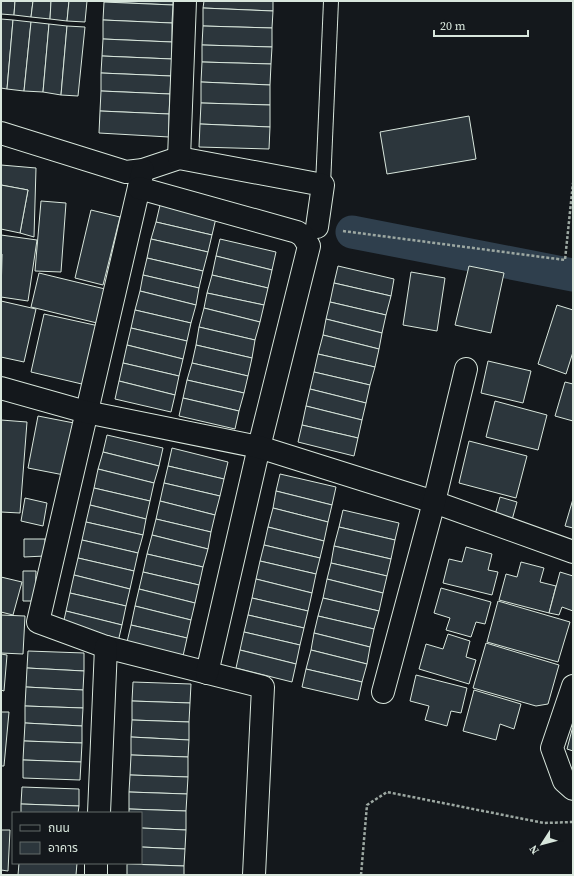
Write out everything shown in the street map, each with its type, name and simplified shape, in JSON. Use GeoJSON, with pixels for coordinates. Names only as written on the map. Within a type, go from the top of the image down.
{"type":"FeatureCollection","features":[{"type":"Feature","properties":{"kind":"street"},"geometry":{"type":"LineString","coordinates":[[179,158],[185,1]]}},
{"type":"Feature","properties":{"kind":"street"},"geometry":{"type":"LineString","coordinates":[[1,133],[126,172],[141,179],[297,232],[303,236],[309,246],[259,447],[207,673]]}},
{"type":"Feature","properties":{"kind":"street"},"geometry":{"type":"LineString","coordinates":[[254,875],[263,687],[106,647],[38,622],[141,179],[179,158],[323,185],[317,228]]}},
{"type":"Feature","properties":{"kind":"street"},"geometry":{"type":"LineString","coordinates":[[382,692],[434,502],[466,369]]}},
{"type":"Feature","properties":{"kind":"street"},"geometry":{"type":"LineString","coordinates":[[1,388],[86,412],[259,447],[434,502],[573,552]]}},
{"type":"Feature","properties":{"kind":"street"},"geometry":{"type":"LineString","coordinates":[[99,812],[106,647]]}},
{"type":"Feature","properties":{"kind":"street"},"geometry":{"type":"LineString","coordinates":[[573,686],[552,748],[564,781],[573,789]]}},
{"type":"Feature","properties":{"kind":"street"},"geometry":{"type":"LineString","coordinates":[[96,864],[96,875]]}},
{"type":"Feature","properties":{"kind":"lane"},"geometry":{"type":"LineString","coordinates":[[323,185],[331,1]]}},
{"type":"Feature","properties":{"kind":"path"},"geometry":{"type":"LineString","coordinates":[[317,228],[565,260],[573,183]]}},
{"type":"Feature","properties":{"kind":"path"},"geometry":{"type":"LineString","coordinates":[[360,875],[367,805],[387,792],[544,823],[573,822]]}},
{"type":"Feature","properties":{"kind":"building"},"geometry":{"type":"Polygon","coordinates":[[[1,1],[15,1],[14,15],[1,14],[1,1]]]}},
{"type":"Feature","properties":{"kind":"building"},"geometry":{"type":"Polygon","coordinates":[[[15,1],[33,1],[31,17],[14,15],[15,1]]]}},
{"type":"Feature","properties":{"kind":"building"},"geometry":{"type":"Polygon","coordinates":[[[33,1],[51,1],[50,19],[31,17],[33,1]]]}},
{"type":"Feature","properties":{"kind":"building"},"geometry":{"type":"Polygon","coordinates":[[[51,1],[69,1],[67,21],[50,19],[51,1]]]}},
{"type":"Feature","properties":{"kind":"building"},"geometry":{"type":"Polygon","coordinates":[[[69,1],[87,1],[85,22],[67,21],[69,1]]]}},
{"type":"Feature","properties":{"kind":"building"},"geometry":{"type":"Polygon","coordinates":[[[173,1],[173,5],[104,2],[173,1]]]}},
{"type":"Feature","properties":{"kind":"building"},"geometry":{"type":"Polygon","coordinates":[[[204,1],[273,1],[273,11],[203,8],[204,1]]]}},
{"type":"Feature","properties":{"kind":"building"},"geometry":{"type":"Polygon","coordinates":[[[104,2],[173,5],[172,23],[103,20],[104,2]]]}},
{"type":"Feature","properties":{"kind":"building"},"geometry":{"type":"Polygon","coordinates":[[[203,8],[273,11],[272,28],[203,26],[203,8]]]}},
{"type":"Feature","properties":{"kind":"building"},"geometry":{"type":"Polygon","coordinates":[[[1,19],[13,20],[7,89],[1,88],[1,19]]]}},
{"type":"Feature","properties":{"kind":"building"},"geometry":{"type":"Polygon","coordinates":[[[13,20],[31,22],[24,91],[7,89],[13,20]]]}},
{"type":"Feature","properties":{"kind":"building"},"geometry":{"type":"Polygon","coordinates":[[[103,20],[172,23],[172,42],[103,39],[103,20]]]}},
{"type":"Feature","properties":{"kind":"building"},"geometry":{"type":"Polygon","coordinates":[[[31,22],[49,24],[43,92],[24,91],[31,22]]]}},
{"type":"Feature","properties":{"kind":"building"},"geometry":{"type":"Polygon","coordinates":[[[49,24],[67,26],[61,95],[43,92],[49,24]]]}},
{"type":"Feature","properties":{"kind":"building"},"geometry":{"type":"Polygon","coordinates":[[[67,26],[85,27],[78,96],[61,95],[67,26]]]}},
{"type":"Feature","properties":{"kind":"building"},"geometry":{"type":"Polygon","coordinates":[[[203,26],[272,28],[272,47],[202,45],[203,26]]]}},
{"type":"Feature","properties":{"kind":"building"},"geometry":{"type":"Polygon","coordinates":[[[103,39],[172,42],[172,59],[102,56],[103,39]]]}},
{"type":"Feature","properties":{"kind":"building"},"geometry":{"type":"Polygon","coordinates":[[[202,45],[272,47],[271,64],[202,62],[202,45]]]}},
{"type":"Feature","properties":{"kind":"building"},"geometry":{"type":"Polygon","coordinates":[[[102,56],[172,59],[171,76],[101,73],[102,56]]]}},
{"type":"Feature","properties":{"kind":"building"},"geometry":{"type":"Polygon","coordinates":[[[202,62],[271,64],[270,85],[201,82],[202,62]]]}},
{"type":"Feature","properties":{"kind":"building"},"geometry":{"type":"Polygon","coordinates":[[[101,73],[171,76],[170,94],[101,91],[101,73]]]}},
{"type":"Feature","properties":{"kind":"building"},"geometry":{"type":"Polygon","coordinates":[[[201,82],[270,85],[270,105],[201,103],[201,82]]]}},
{"type":"Feature","properties":{"kind":"building"},"geometry":{"type":"Polygon","coordinates":[[[101,91],[170,94],[169,114],[100,111],[101,91]]]}},
{"type":"Feature","properties":{"kind":"building"},"geometry":{"type":"Polygon","coordinates":[[[201,103],[270,105],[270,127],[200,124],[201,103]]]}},
{"type":"Feature","properties":{"kind":"building"},"geometry":{"type":"Polygon","coordinates":[[[100,111],[169,114],[169,137],[99,133],[100,111]]]}},
{"type":"Feature","properties":{"kind":"building"},"geometry":{"type":"Polygon","coordinates":[[[469,116],[476,159],[387,174],[380,132],[469,116]]]}},
{"type":"Feature","properties":{"kind":"building"},"geometry":{"type":"Polygon","coordinates":[[[200,124],[270,127],[269,149],[199,147],[200,124]]]}},
{"type":"Feature","properties":{"kind":"building"},"geometry":{"type":"Polygon","coordinates":[[[1,165],[36,168],[34,237],[20,233],[28,190],[1,185],[1,165]]]}},
{"type":"Feature","properties":{"kind":"building"},"geometry":{"type":"Polygon","coordinates":[[[1,185],[28,190],[20,233],[1,229],[1,185]]]}},
{"type":"Feature","properties":{"kind":"building"},"geometry":{"type":"Polygon","coordinates":[[[41,201],[66,203],[61,272],[35,271],[41,201]]]}},
{"type":"Feature","properties":{"kind":"building"},"geometry":{"type":"Polygon","coordinates":[[[160,205],[216,218],[212,235],[156,222],[160,205]]]}},
{"type":"Feature","properties":{"kind":"building"},"geometry":{"type":"Polygon","coordinates":[[[91,210],[120,217],[103,285],[75,278],[91,210]]]}},
{"type":"Feature","properties":{"kind":"building"},"geometry":{"type":"Polygon","coordinates":[[[156,222],[212,235],[208,252],[151,239],[156,222]]]}},
{"type":"Feature","properties":{"kind":"building"},"geometry":{"type":"Polygon","coordinates":[[[1,235],[37,240],[28,301],[1,297],[1,235]]]}},
{"type":"Feature","properties":{"kind":"building"},"geometry":{"type":"Polygon","coordinates":[[[151,239],[208,252],[203,271],[147,258],[151,239]]]}},
{"type":"Feature","properties":{"kind":"building"},"geometry":{"type":"Polygon","coordinates":[[[220,239],[276,252],[272,270],[216,256],[220,239]]]}},
{"type":"Feature","properties":{"kind":"building"},"geometry":{"type":"Polygon","coordinates":[[[216,256],[272,270],[268,288],[212,275],[216,256]]]}},
{"type":"Feature","properties":{"kind":"building"},"geometry":{"type":"Polygon","coordinates":[[[147,258],[203,271],[199,288],[143,275],[147,258]]]}},
{"type":"Feature","properties":{"kind":"building"},"geometry":{"type":"Polygon","coordinates":[[[338,266],[394,279],[391,296],[334,283],[338,266]]]}},
{"type":"Feature","properties":{"kind":"building"},"geometry":{"type":"Polygon","coordinates":[[[469,266],[504,273],[491,333],[455,325],[469,266]]]}},
{"type":"Feature","properties":{"kind":"building"},"geometry":{"type":"Polygon","coordinates":[[[411,272],[445,278],[437,331],[403,325],[411,272]]]}},
{"type":"Feature","properties":{"kind":"building"},"geometry":{"type":"Polygon","coordinates":[[[39,273],[105,289],[97,323],[31,307],[39,273]]]}},
{"type":"Feature","properties":{"kind":"building"},"geometry":{"type":"Polygon","coordinates":[[[143,275],[199,288],[196,305],[140,291],[143,275]]]}},
{"type":"Feature","properties":{"kind":"building"},"geometry":{"type":"Polygon","coordinates":[[[212,275],[268,288],[264,305],[207,293],[212,275]]]}},
{"type":"Feature","properties":{"kind":"building"},"geometry":{"type":"Polygon","coordinates":[[[334,283],[391,296],[386,315],[330,302],[334,283]]]}},
{"type":"Feature","properties":{"kind":"building"},"geometry":{"type":"Polygon","coordinates":[[[140,291],[196,305],[191,323],[135,310],[140,291]]]}},
{"type":"Feature","properties":{"kind":"building"},"geometry":{"type":"Polygon","coordinates":[[[207,293],[264,305],[260,322],[204,308],[207,293]]]}},
{"type":"Feature","properties":{"kind":"building"},"geometry":{"type":"Polygon","coordinates":[[[1,301],[36,309],[24,362],[1,357],[1,301]]]}},
{"type":"Feature","properties":{"kind":"building"},"geometry":{"type":"Polygon","coordinates":[[[330,302],[386,315],[382,333],[326,319],[330,302]]]}},
{"type":"Feature","properties":{"kind":"building"},"geometry":{"type":"Polygon","coordinates":[[[557,305],[573,310],[573,352],[566,374],[538,364],[557,305]]]}},
{"type":"Feature","properties":{"kind":"building"},"geometry":{"type":"Polygon","coordinates":[[[204,308],[260,322],[255,340],[199,327],[204,308]]]}},
{"type":"Feature","properties":{"kind":"building"},"geometry":{"type":"Polygon","coordinates":[[[135,310],[191,323],[187,341],[131,328],[135,310]]]}},
{"type":"Feature","properties":{"kind":"building"},"geometry":{"type":"Polygon","coordinates":[[[44,314],[99,326],[86,385],[31,372],[44,314]]]}},
{"type":"Feature","properties":{"kind":"building"},"geometry":{"type":"Polygon","coordinates":[[[326,319],[382,333],[379,349],[323,335],[326,319]]]}},
{"type":"Feature","properties":{"kind":"building"},"geometry":{"type":"Polygon","coordinates":[[[199,327],[255,340],[252,358],[196,345],[199,327]]]}},
{"type":"Feature","properties":{"kind":"building"},"geometry":{"type":"Polygon","coordinates":[[[131,328],[187,341],[183,359],[127,345],[131,328]]]}},
{"type":"Feature","properties":{"kind":"building"},"geometry":{"type":"Polygon","coordinates":[[[323,335],[379,349],[375,367],[318,354],[323,335]]]}},
{"type":"Feature","properties":{"kind":"building"},"geometry":{"type":"Polygon","coordinates":[[[127,345],[183,359],[179,376],[123,363],[127,345]]]}},
{"type":"Feature","properties":{"kind":"building"},"geometry":{"type":"Polygon","coordinates":[[[196,345],[252,358],[248,376],[192,363],[196,345]]]}},
{"type":"Feature","properties":{"kind":"building"},"geometry":{"type":"Polygon","coordinates":[[[318,354],[375,367],[370,385],[314,372],[318,354]]]}},
{"type":"Feature","properties":{"kind":"building"},"geometry":{"type":"Polygon","coordinates":[[[488,361],[531,371],[523,403],[481,393],[488,361]]]}},
{"type":"Feature","properties":{"kind":"building"},"geometry":{"type":"Polygon","coordinates":[[[123,363],[179,376],[175,395],[119,381],[123,363]]]}},
{"type":"Feature","properties":{"kind":"building"},"geometry":{"type":"Polygon","coordinates":[[[192,363],[248,376],[244,393],[187,380],[192,363]]]}},
{"type":"Feature","properties":{"kind":"building"},"geometry":{"type":"Polygon","coordinates":[[[314,372],[370,385],[366,403],[310,389],[314,372]]]}},
{"type":"Feature","properties":{"kind":"building"},"geometry":{"type":"Polygon","coordinates":[[[187,380],[244,393],[239,411],[183,398],[187,380]]]}},
{"type":"Feature","properties":{"kind":"building"},"geometry":{"type":"Polygon","coordinates":[[[119,381],[175,395],[171,412],[115,399],[119,381]]]}},
{"type":"Feature","properties":{"kind":"building"},"geometry":{"type":"Polygon","coordinates":[[[565,382],[573,384],[573,421],[555,416],[565,382]]]}},
{"type":"Feature","properties":{"kind":"building"},"geometry":{"type":"Polygon","coordinates":[[[310,389],[366,403],[362,420],[306,406],[310,389]]]}},
{"type":"Feature","properties":{"kind":"building"},"geometry":{"type":"Polygon","coordinates":[[[183,398],[239,411],[235,429],[179,416],[183,398]]]}},
{"type":"Feature","properties":{"kind":"building"},"geometry":{"type":"Polygon","coordinates":[[[495,401],[547,415],[538,450],[486,437],[495,401]]]}},
{"type":"Feature","properties":{"kind":"building"},"geometry":{"type":"Polygon","coordinates":[[[306,406],[362,420],[358,438],[302,425],[306,406]]]}},
{"type":"Feature","properties":{"kind":"building"},"geometry":{"type":"Polygon","coordinates":[[[38,416],[74,423],[64,475],[28,468],[38,416]]]}},
{"type":"Feature","properties":{"kind":"building"},"geometry":{"type":"Polygon","coordinates":[[[1,420],[27,422],[20,513],[1,512],[1,420]]]}},
{"type":"Feature","properties":{"kind":"building"},"geometry":{"type":"Polygon","coordinates":[[[302,425],[358,438],[354,456],[298,442],[302,425]]]}},
{"type":"Feature","properties":{"kind":"building"},"geometry":{"type":"Polygon","coordinates":[[[107,435],[163,448],[159,466],[103,452],[107,435]]]}},
{"type":"Feature","properties":{"kind":"building"},"geometry":{"type":"Polygon","coordinates":[[[469,441],[527,456],[516,498],[459,483],[469,441]]]}},
{"type":"Feature","properties":{"kind":"building"},"geometry":{"type":"Polygon","coordinates":[[[172,448],[228,462],[224,479],[168,466],[172,448]]]}},
{"type":"Feature","properties":{"kind":"building"},"geometry":{"type":"Polygon","coordinates":[[[103,452],[159,466],[154,483],[98,469],[103,452]]]}},
{"type":"Feature","properties":{"kind":"building"},"geometry":{"type":"Polygon","coordinates":[[[168,466],[224,479],[220,496],[164,483],[168,466]]]}},
{"type":"Feature","properties":{"kind":"building"},"geometry":{"type":"Polygon","coordinates":[[[98,469],[154,483],[150,501],[94,488],[98,469]]]}},
{"type":"Feature","properties":{"kind":"building"},"geometry":{"type":"Polygon","coordinates":[[[280,474],[336,487],[332,505],[276,491],[280,474]]]}},
{"type":"Feature","properties":{"kind":"building"},"geometry":{"type":"Polygon","coordinates":[[[164,483],[220,496],[215,515],[160,501],[164,483]]]}},
{"type":"Feature","properties":{"kind":"building"},"geometry":{"type":"Polygon","coordinates":[[[94,488],[150,501],[146,519],[90,505],[94,488]]]}},
{"type":"Feature","properties":{"kind":"building"},"geometry":{"type":"Polygon","coordinates":[[[276,491],[332,505],[328,522],[273,508],[276,491]]]}},
{"type":"Feature","properties":{"kind":"building"},"geometry":{"type":"Polygon","coordinates":[[[500,497],[517,502],[512,520],[495,515],[500,497]]]}},
{"type":"Feature","properties":{"kind":"building"},"geometry":{"type":"Polygon","coordinates":[[[25,498],[47,503],[43,526],[21,521],[25,498]]]}},
{"type":"Feature","properties":{"kind":"building"},"geometry":{"type":"Polygon","coordinates":[[[573,499],[573,528],[565,526],[573,499]]]}},
{"type":"Feature","properties":{"kind":"building"},"geometry":{"type":"Polygon","coordinates":[[[160,501],[215,515],[211,532],[156,519],[160,501]]]}},
{"type":"Feature","properties":{"kind":"building"},"geometry":{"type":"Polygon","coordinates":[[[90,505],[146,519],[143,535],[86,522],[90,505]]]}},
{"type":"Feature","properties":{"kind":"building"},"geometry":{"type":"Polygon","coordinates":[[[273,508],[328,522],[324,541],[268,527],[273,508]]]}},
{"type":"Feature","properties":{"kind":"building"},"geometry":{"type":"Polygon","coordinates":[[[343,510],[399,523],[395,540],[339,527],[343,510]]]}},
{"type":"Feature","properties":{"kind":"building"},"geometry":{"type":"Polygon","coordinates":[[[156,519],[211,532],[208,549],[152,535],[156,519]]]}},
{"type":"Feature","properties":{"kind":"building"},"geometry":{"type":"Polygon","coordinates":[[[86,522],[143,535],[138,553],[82,540],[86,522]]]}},
{"type":"Feature","properties":{"kind":"building"},"geometry":{"type":"Polygon","coordinates":[[[268,527],[324,541],[320,558],[264,545],[268,527]]]}},
{"type":"Feature","properties":{"kind":"building"},"geometry":{"type":"Polygon","coordinates":[[[339,527],[395,540],[391,559],[334,546],[339,527]]]}},
{"type":"Feature","properties":{"kind":"building"},"geometry":{"type":"Polygon","coordinates":[[[152,535],[208,549],[203,567],[147,554],[152,535]]]}},
{"type":"Feature","properties":{"kind":"building"},"geometry":{"type":"Polygon","coordinates":[[[24,539],[45,539],[45,556],[24,557],[24,539]]]}},
{"type":"Feature","properties":{"kind":"building"},"geometry":{"type":"Polygon","coordinates":[[[82,540],[138,553],[134,571],[78,558],[82,540]]]}},
{"type":"Feature","properties":{"kind":"building"},"geometry":{"type":"Polygon","coordinates":[[[264,545],[320,558],[316,574],[260,561],[264,545]]]}},
{"type":"Feature","properties":{"kind":"building"},"geometry":{"type":"Polygon","coordinates":[[[334,546],[391,559],[387,576],[331,563],[334,546]]]}},
{"type":"Feature","properties":{"kind":"building"},"geometry":{"type":"Polygon","coordinates":[[[466,547],[492,554],[488,570],[498,572],[492,595],[443,583],[449,559],[462,562],[466,547]]]}},
{"type":"Feature","properties":{"kind":"building"},"geometry":{"type":"Polygon","coordinates":[[[147,554],[203,567],[199,585],[143,572],[147,554]]]}},
{"type":"Feature","properties":{"kind":"building"},"geometry":{"type":"Polygon","coordinates":[[[78,558],[134,571],[130,589],[74,575],[78,558]]]}},
{"type":"Feature","properties":{"kind":"building"},"geometry":{"type":"Polygon","coordinates":[[[260,561],[316,574],[312,593],[256,579],[260,561]]]}},
{"type":"Feature","properties":{"kind":"building"},"geometry":{"type":"Polygon","coordinates":[[[521,562],[544,568],[540,582],[556,586],[549,613],[499,600],[506,574],[517,577],[521,562]]]}},
{"type":"Feature","properties":{"kind":"building"},"geometry":{"type":"Polygon","coordinates":[[[331,563],[387,576],[383,593],[327,579],[331,563]]]}},
{"type":"Feature","properties":{"kind":"building"},"geometry":{"type":"Polygon","coordinates":[[[23,571],[36,571],[35,601],[23,601],[23,571]]]}},
{"type":"Feature","properties":{"kind":"building"},"geometry":{"type":"Polygon","coordinates":[[[143,572],[199,585],[195,603],[139,589],[143,572]]]}},
{"type":"Feature","properties":{"kind":"building"},"geometry":{"type":"Polygon","coordinates":[[[560,572],[573,576],[573,611],[562,607],[559,615],[549,613],[560,572]]]}},
{"type":"Feature","properties":{"kind":"building"},"geometry":{"type":"Polygon","coordinates":[[[74,575],[130,589],[126,606],[70,593],[74,575]]]}},
{"type":"Feature","properties":{"kind":"building"},"geometry":{"type":"Polygon","coordinates":[[[1,577],[22,582],[13,615],[1,612],[1,577]]]}},
{"type":"Feature","properties":{"kind":"building"},"geometry":{"type":"Polygon","coordinates":[[[256,579],[312,593],[308,611],[252,598],[256,579]]]}},
{"type":"Feature","properties":{"kind":"building"},"geometry":{"type":"Polygon","coordinates":[[[327,579],[383,593],[379,611],[323,598],[327,579]]]}},
{"type":"Feature","properties":{"kind":"building"},"geometry":{"type":"Polygon","coordinates":[[[441,588],[491,602],[485,624],[476,622],[471,637],[446,630],[450,618],[434,613],[441,588]]]}},
{"type":"Feature","properties":{"kind":"building"},"geometry":{"type":"Polygon","coordinates":[[[139,589],[195,603],[191,620],[135,606],[139,589]]]}},
{"type":"Feature","properties":{"kind":"building"},"geometry":{"type":"Polygon","coordinates":[[[70,593],[126,606],[122,625],[66,611],[70,593]]]}},
{"type":"Feature","properties":{"kind":"building"},"geometry":{"type":"Polygon","coordinates":[[[252,598],[308,611],[304,628],[248,615],[252,598]]]}},
{"type":"Feature","properties":{"kind":"building"},"geometry":{"type":"Polygon","coordinates":[[[323,598],[379,611],[374,629],[318,616],[323,598]]]}},
{"type":"Feature","properties":{"kind":"building"},"geometry":{"type":"Polygon","coordinates":[[[498,601],[570,622],[558,662],[487,642],[498,601]]]}},
{"type":"Feature","properties":{"kind":"building"},"geometry":{"type":"Polygon","coordinates":[[[135,606],[191,620],[187,638],[131,625],[135,606]]]}},
{"type":"Feature","properties":{"kind":"building"},"geometry":{"type":"Polygon","coordinates":[[[66,611],[122,625],[118,642],[62,629],[66,611]]]}},
{"type":"Feature","properties":{"kind":"building"},"geometry":{"type":"Polygon","coordinates":[[[1,615],[25,616],[23,654],[1,653],[1,615]]]}},
{"type":"Feature","properties":{"kind":"building"},"geometry":{"type":"Polygon","coordinates":[[[248,615],[304,628],[300,645],[244,632],[248,615]]]}},
{"type":"Feature","properties":{"kind":"building"},"geometry":{"type":"Polygon","coordinates":[[[318,616],[374,629],[370,647],[314,633],[318,616]]]}},
{"type":"Feature","properties":{"kind":"building"},"geometry":{"type":"Polygon","coordinates":[[[131,625],[187,638],[183,656],[127,642],[131,625]]]}},
{"type":"Feature","properties":{"kind":"building"},"geometry":{"type":"Polygon","coordinates":[[[244,632],[300,645],[296,664],[240,650],[244,632]]]}},
{"type":"Feature","properties":{"kind":"building"},"geometry":{"type":"Polygon","coordinates":[[[314,633],[370,647],[367,664],[311,650],[314,633]]]}},
{"type":"Feature","properties":{"kind":"building"},"geometry":{"type":"Polygon","coordinates":[[[448,634],[470,641],[466,657],[476,660],[469,684],[419,669],[426,644],[443,649],[448,634]]]}},
{"type":"Feature","properties":{"kind":"building"},"geometry":{"type":"Polygon","coordinates":[[[486,643],[559,665],[548,704],[536,706],[473,688],[486,643]]]}},
{"type":"Feature","properties":{"kind":"building"},"geometry":{"type":"Polygon","coordinates":[[[240,650],[296,664],[292,682],[236,668],[240,650]]]}},
{"type":"Feature","properties":{"kind":"building"},"geometry":{"type":"Polygon","coordinates":[[[311,650],[367,664],[362,682],[306,669],[311,650]]]}},
{"type":"Feature","properties":{"kind":"building"},"geometry":{"type":"Polygon","coordinates":[[[28,651],[84,653],[84,671],[27,668],[28,651]]]}},
{"type":"Feature","properties":{"kind":"building"},"geometry":{"type":"Polygon","coordinates":[[[1,654],[7,655],[4,691],[1,690],[1,654]]]}},
{"type":"Feature","properties":{"kind":"building"},"geometry":{"type":"Polygon","coordinates":[[[27,668],[84,671],[83,690],[26,687],[27,668]]]}},
{"type":"Feature","properties":{"kind":"building"},"geometry":{"type":"Polygon","coordinates":[[[306,669],[362,682],[358,700],[302,687],[306,669]]]}},
{"type":"Feature","properties":{"kind":"building"},"geometry":{"type":"Polygon","coordinates":[[[416,675],[467,688],[461,713],[451,711],[447,726],[425,720],[429,706],[410,701],[416,675]]]}},
{"type":"Feature","properties":{"kind":"building"},"geometry":{"type":"Polygon","coordinates":[[[133,682],[191,684],[190,703],[132,701],[133,682]]]}},
{"type":"Feature","properties":{"kind":"building"},"geometry":{"type":"Polygon","coordinates":[[[26,687],[83,690],[83,708],[25,706],[26,687]]]}},
{"type":"Feature","properties":{"kind":"building"},"geometry":{"type":"Polygon","coordinates":[[[474,690],[521,704],[514,729],[500,724],[496,740],[463,731],[474,690]]]}},
{"type":"Feature","properties":{"kind":"building"},"geometry":{"type":"Polygon","coordinates":[[[132,701],[190,703],[189,722],[132,720],[132,701]]]}},
{"type":"Feature","properties":{"kind":"building"},"geometry":{"type":"Polygon","coordinates":[[[25,706],[83,708],[82,726],[25,723],[25,706]]]}},
{"type":"Feature","properties":{"kind":"building"},"geometry":{"type":"Polygon","coordinates":[[[1,712],[9,712],[4,766],[1,766],[1,712]]]}},
{"type":"Feature","properties":{"kind":"building"},"geometry":{"type":"Polygon","coordinates":[[[132,720],[189,722],[189,740],[131,737],[132,720]]]}},
{"type":"Feature","properties":{"kind":"building"},"geometry":{"type":"Polygon","coordinates":[[[25,723],[82,726],[82,743],[24,741],[25,723]]]}},
{"type":"Feature","properties":{"kind":"building"},"geometry":{"type":"Polygon","coordinates":[[[573,726],[573,751],[567,749],[573,726]]]}},
{"type":"Feature","properties":{"kind":"building"},"geometry":{"type":"Polygon","coordinates":[[[131,737],[189,740],[188,757],[131,755],[131,737]]]}},
{"type":"Feature","properties":{"kind":"building"},"geometry":{"type":"Polygon","coordinates":[[[24,741],[82,743],[81,762],[23,760],[24,741]]]}},
{"type":"Feature","properties":{"kind":"building"},"geometry":{"type":"Polygon","coordinates":[[[131,755],[188,757],[188,777],[130,775],[131,755]]]}},
{"type":"Feature","properties":{"kind":"building"},"geometry":{"type":"Polygon","coordinates":[[[23,760],[81,762],[80,780],[23,778],[23,760]]]}},
{"type":"Feature","properties":{"kind":"building"},"geometry":{"type":"Polygon","coordinates":[[[130,775],[188,777],[187,794],[129,792],[130,775]]]}},
{"type":"Feature","properties":{"kind":"building"},"geometry":{"type":"Polygon","coordinates":[[[22,787],[79,789],[79,806],[21,804],[22,787]]]}},
{"type":"Feature","properties":{"kind":"building"},"geometry":{"type":"Polygon","coordinates":[[[129,792],[187,794],[186,811],[129,809],[129,792]]]}},
{"type":"Feature","properties":{"kind":"building"},"geometry":{"type":"Polygon","coordinates":[[[21,804],[79,806],[78,812],[21,812],[21,804]]]}},
{"type":"Feature","properties":{"kind":"building"},"geometry":{"type":"Polygon","coordinates":[[[129,809],[186,811],[186,830],[142,828],[142,812],[129,812],[129,809]]]}},
{"type":"Feature","properties":{"kind":"building"},"geometry":{"type":"Polygon","coordinates":[[[142,828],[186,830],[185,849],[142,847],[142,828]]]}},
{"type":"Feature","properties":{"kind":"building"},"geometry":{"type":"Polygon","coordinates":[[[1,830],[10,830],[8,871],[1,870],[1,830]]]}},
{"type":"Feature","properties":{"kind":"building"},"geometry":{"type":"Polygon","coordinates":[[[142,847],[185,849],[184,866],[127,864],[142,864],[142,847]]]}},
{"type":"Feature","properties":{"kind":"building"},"geometry":{"type":"Polygon","coordinates":[[[19,864],[77,864],[76,875],[18,875],[19,864]]]}},
{"type":"Feature","properties":{"kind":"building"},"geometry":{"type":"Polygon","coordinates":[[[127,864],[184,866],[184,875],[127,875],[127,864]]]}},
{"type":"Feature","properties":{"kind":"waterway"},"geometry":{"type":"LineString","coordinates":[[352,232],[573,275]]}}]}
